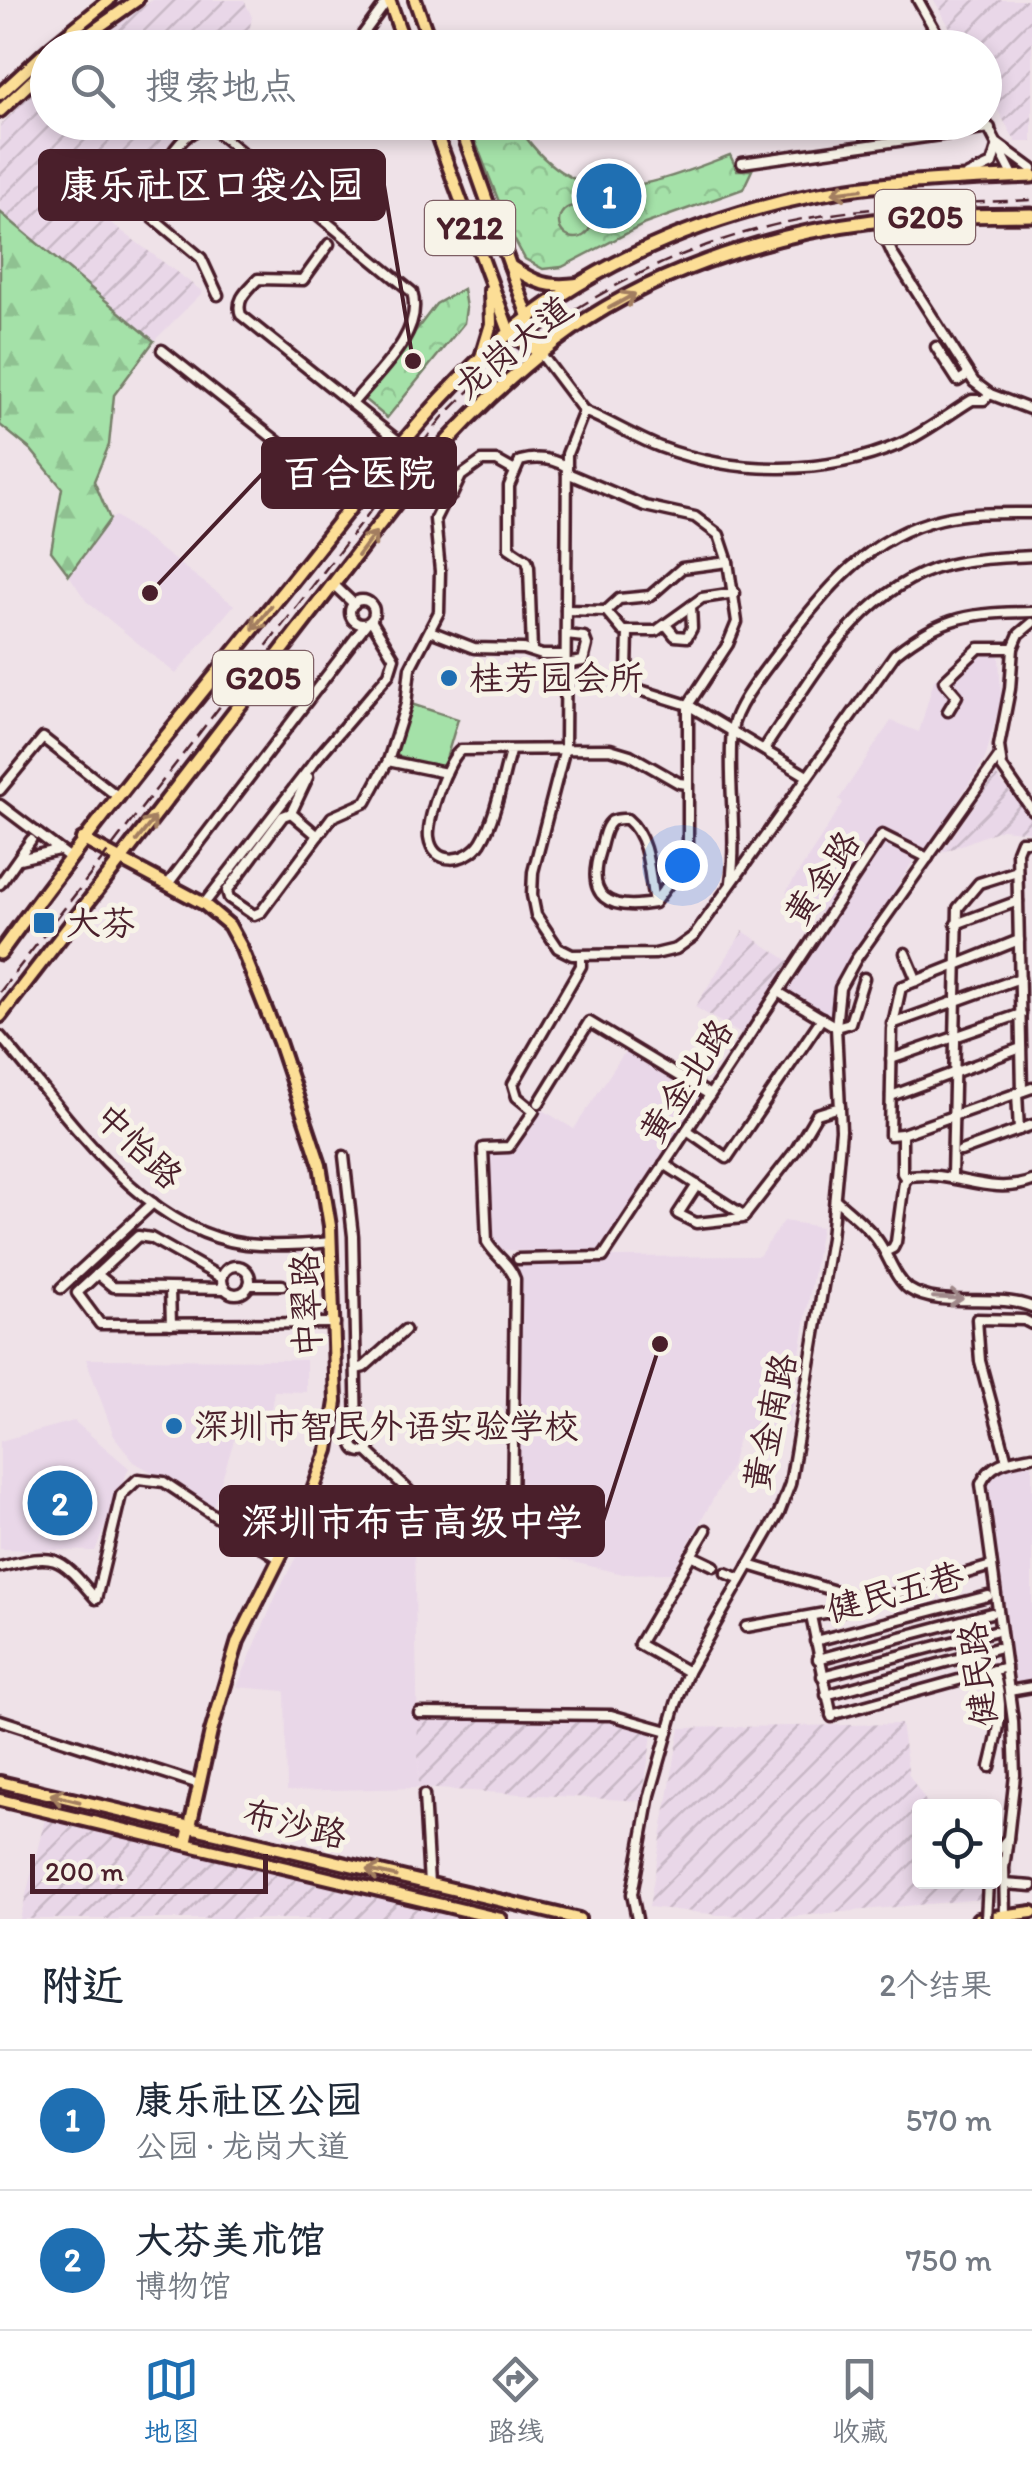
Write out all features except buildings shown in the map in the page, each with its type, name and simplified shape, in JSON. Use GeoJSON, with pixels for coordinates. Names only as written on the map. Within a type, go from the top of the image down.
{"type":"FeatureCollection","features":[{"type":"Feature","properties":{"kind":"highway","name":"龙岗大道"},"geometry":{"type":"LineString","coordinates":[[1,949],[64,854],[82,839],[402,444],[481,358],[529,317],[630,256],[750,210],[816,194],[1032,176]]}},
{"type":"Feature","properties":{"kind":"highway","name":"龙岗大道"},"geometry":{"type":"LineString","coordinates":[[0,1016],[420,473],[460,425],[558,340],[615,305],[703,264],[764,243],[877,220],[1032,215]]}},
{"type":"Feature","properties":{"kind":"main road"},"geometry":{"type":"LineString","coordinates":[[75,30],[106,0]]}},
{"type":"Feature","properties":{"kind":"main road"},"geometry":{"type":"LineString","coordinates":[[82,30],[126,0]]}},
{"type":"Feature","properties":{"kind":"main road"},"geometry":{"type":"LineString","coordinates":[[86,30],[136,0]]}},
{"type":"Feature","properties":{"kind":"main road"},"geometry":{"type":"LineString","coordinates":[[388,0],[399,30]]}},
{"type":"Feature","properties":{"kind":"main road"},"geometry":{"type":"LineString","coordinates":[[415,0],[426,30]]}},
{"type":"Feature","properties":{"kind":"main road"},"geometry":{"type":"LineString","coordinates":[[0,94],[30,70]]}},
{"type":"Feature","properties":{"kind":"main road"},"geometry":{"type":"LineString","coordinates":[[0,111],[30,83]]}},
{"type":"Feature","properties":{"kind":"main road","name":"Y212"},"geometry":{"type":"LineString","coordinates":[[438,140],[510,334]]}},
{"type":"Feature","properties":{"kind":"main road","name":"Y212"},"geometry":{"type":"LineString","coordinates":[[465,140],[541,354]]}},
{"type":"Feature","properties":{"kind":"main road"},"geometry":{"type":"LineString","coordinates":[[444,158],[468,148]]}},
{"type":"Feature","properties":{"kind":"main road"},"geometry":{"type":"LineString","coordinates":[[510,266],[552,287],[584,283]]}},
{"type":"Feature","properties":{"kind":"main road"},"geometry":{"type":"LineString","coordinates":[[481,358],[490,324],[489,280]]}},
{"type":"Feature","properties":{"kind":"main road"},"geometry":{"type":"LineString","coordinates":[[510,334],[541,354]]}},
{"type":"Feature","properties":{"kind":"main road","name":"中翠路"},"geometry":{"type":"LineString","coordinates":[[82,839],[204,904],[229,925],[279,1042],[320,1166],[330,1242],[336,1402],[328,1450],[312,1493],[238,1641],[186,1844]]}},
{"type":"Feature","properties":{"kind":"main road","name":"布沙路"},"geometry":{"type":"LineString","coordinates":[[0,1782],[578,1919]]}},
{"type":"Feature","properties":{"kind":"main road","name":"布沙路"},"geometry":{"type":"LineString","coordinates":[[0,1800],[501,1919]]}},
{"type":"Feature","properties":{"kind":"main road"},"geometry":{"type":"LineString","coordinates":[[978,1919],[1032,1912]]}},
{"type":"Feature","properties":{"kind":"street"},"geometry":{"type":"LineString","coordinates":[[366,30],[388,0]]}},
{"type":"Feature","properties":{"kind":"street"},"geometry":{"type":"LineString","coordinates":[[918,0],[936,30]]}},
{"type":"Feature","properties":{"kind":"street"},"geometry":{"type":"LineString","coordinates":[[181,140],[147,206],[152,217],[202,258],[218,295]]}},
{"type":"Feature","properties":{"kind":"street"},"geometry":{"type":"LineString","coordinates":[[227,140],[412,292],[415,313],[404,338],[352,404]]}},
{"type":"Feature","properties":{"kind":"street"},"geometry":{"type":"LineString","coordinates":[[742,163],[905,140]]}},
{"type":"Feature","properties":{"kind":"street"},"geometry":{"type":"LineString","coordinates":[[996,140],[1014,177]]}},
{"type":"Feature","properties":{"kind":"street"},"geometry":{"type":"LineString","coordinates":[[998,144],[1032,169]]}},
{"type":"Feature","properties":{"kind":"street"},"geometry":{"type":"LineString","coordinates":[[948,181],[984,170],[996,156],[998,144]]}},
{"type":"Feature","properties":{"kind":"street"},"geometry":{"type":"LineString","coordinates":[[877,220],[891,252],[974,382],[990,394],[1032,410]]}},
{"type":"Feature","properties":{"kind":"street"},"geometry":{"type":"LineString","coordinates":[[330,244],[302,280],[264,276],[239,300],[238,307],[241,315],[402,444]]}},
{"type":"Feature","properties":{"kind":"street"},"geometry":{"type":"LineString","coordinates":[[936,347],[958,381],[969,374]]}},
{"type":"Feature","properties":{"kind":"street"},"geometry":{"type":"LineString","coordinates":[[162,350],[355,503]]}},
{"type":"Feature","properties":{"kind":"street"},"geometry":{"type":"LineString","coordinates":[[541,354],[584,411],[661,447],[721,464],[784,468],[846,460],[901,444],[972,400],[984,400],[990,394]]}},
{"type":"Feature","properties":{"kind":"street"},"geometry":{"type":"LineString","coordinates":[[584,411],[567,454],[564,748],[533,872],[536,915],[558,948],[581,956],[655,954],[676,949],[694,936],[895,654],[916,638],[962,616],[990,611],[1032,612]]}},
{"type":"Feature","properties":{"kind":"street"},"geometry":{"type":"LineString","coordinates":[[291,814],[283,816],[229,887],[230,898],[254,915],[261,912],[332,817],[366,802],[388,761],[406,704],[410,668],[438,612],[435,519],[443,503],[452,495],[461,476],[482,461],[496,461],[514,470]]}},
{"type":"Feature","properties":{"kind":"street"},"geometry":{"type":"LineString","coordinates":[[532,651],[529,567],[527,560],[509,548],[509,486],[520,461],[557,461],[567,470],[645,506],[696,517],[719,534],[738,622],[688,705],[688,844],[684,863],[654,903],[631,907],[601,897],[593,870],[608,825],[616,818],[628,818],[644,844],[654,903]]}},
{"type":"Feature","properties":{"kind":"street"},"geometry":{"type":"LineString","coordinates":[[731,884],[732,729],[764,671],[834,582],[853,563],[894,537],[939,519],[1032,513]]}},
{"type":"Feature","properties":{"kind":"street"},"geometry":{"type":"LineString","coordinates":[[764,749],[834,648],[891,589],[944,566],[977,559],[1032,556]]}},
{"type":"Feature","properties":{"kind":"street"},"geometry":{"type":"LineString","coordinates":[[566,610],[606,610],[619,600],[650,596],[682,568],[728,562]]}},
{"type":"Feature","properties":{"kind":"street"},"geometry":{"type":"LineString","coordinates":[[335,586],[354,604]]}},
{"type":"Feature","properties":{"kind":"street"},"geometry":{"type":"LineString","coordinates":[[606,610],[618,628],[628,632],[656,631],[712,595],[735,594]]}},
{"type":"Feature","properties":{"kind":"street"},"geometry":{"type":"LineString","coordinates":[[168,884],[369,622],[374,611],[371,604],[364,600],[354,604],[352,619],[358,624],[369,622]]}},
{"type":"Feature","properties":{"kind":"street"},"geometry":{"type":"LineString","coordinates":[[667,626],[675,636],[687,637],[692,628],[692,606]]}},
{"type":"Feature","properties":{"kind":"street"},"geometry":{"type":"LineString","coordinates":[[204,904],[394,665],[394,658],[369,622]]}},
{"type":"Feature","properties":{"kind":"street"},"geometry":{"type":"LineString","coordinates":[[928,858],[1000,757],[1013,648],[1032,623]]}},
{"type":"Feature","properties":{"kind":"street"},"geometry":{"type":"LineString","coordinates":[[430,631],[474,648],[532,651],[583,661],[588,645],[584,636],[566,635]]}},
{"type":"Feature","properties":{"kind":"street"},"geometry":{"type":"LineString","coordinates":[[628,632],[626,662],[631,682],[652,695],[688,705],[807,776]]}},
{"type":"Feature","properties":{"kind":"street"},"geometry":{"type":"LineString","coordinates":[[948,711],[957,696],[944,682],[980,648],[1013,648]]}},
{"type":"Feature","properties":{"kind":"street"},"geometry":{"type":"LineString","coordinates":[[0,790],[43,738],[117,796]]}},
{"type":"Feature","properties":{"kind":"street"},"geometry":{"type":"LineString","coordinates":[[510,752],[483,838],[473,852],[458,860],[443,858],[432,848],[428,833],[449,762],[462,750],[620,751],[679,783],[688,784]]}},
{"type":"Feature","properties":{"kind":"street"},"geometry":{"type":"LineString","coordinates":[[1000,757],[1012,786],[1032,810]]}},
{"type":"Feature","properties":{"kind":"street"},"geometry":{"type":"LineString","coordinates":[[388,761],[446,773]]}},
{"type":"Feature","properties":{"kind":"street"},"geometry":{"type":"LineString","coordinates":[[291,814],[314,764]]}},
{"type":"Feature","properties":{"kind":"street"},"geometry":{"type":"LineString","coordinates":[[0,805],[64,854]]}},
{"type":"Feature","properties":{"kind":"street"},"geometry":{"type":"LineString","coordinates":[[291,814],[318,836]]}},
{"type":"Feature","properties":{"kind":"street","name":"黄金路"},"geometry":{"type":"LineString","coordinates":[[778,992],[882,835],[928,858]]}},
{"type":"Feature","properties":{"kind":"street"},"geometry":{"type":"LineString","coordinates":[[0,884],[31,840]]}},
{"type":"Feature","properties":{"kind":"street"},"geometry":{"type":"LineString","coordinates":[[1019,1130],[1024,1091],[1018,845],[1032,841]]}},
{"type":"Feature","properties":{"kind":"street"},"geometry":{"type":"LineString","coordinates":[[17,860],[64,854]]}},
{"type":"Feature","properties":{"kind":"street","name":"黄金南路"},"geometry":{"type":"LineString","coordinates":[[637,1919],[632,1894],[650,1795],[688,1672],[779,1513],[790,1484],[835,1199],[841,1130],[836,1027],[840,988],[856,959],[928,858]]}},
{"type":"Feature","properties":{"kind":"street"},"geometry":{"type":"LineString","coordinates":[[952,1176],[958,908],[979,883],[1018,871]]}},
{"type":"Feature","properties":{"kind":"street"},"geometry":{"type":"LineString","coordinates":[[956,924],[1018,901]]}},
{"type":"Feature","properties":{"kind":"street"},"geometry":{"type":"LineString","coordinates":[[1019,940],[900,987],[892,1024],[890,1135],[1024,1091]]}},
{"type":"Feature","properties":{"kind":"street"},"geometry":{"type":"LineString","coordinates":[[905,953],[917,981]]}},
{"type":"Feature","properties":{"kind":"street"},"geometry":{"type":"LineString","coordinates":[[292,1532],[327,1542],[369,1543],[399,1532],[491,1536],[501,1534],[511,1523],[515,1279],[488,1242],[483,1148],[509,1147],[534,1111],[516,1097],[513,1084],[581,966],[581,956]]}},
{"type":"Feature","properties":{"kind":"street"},"geometry":{"type":"LineString","coordinates":[[778,992],[836,1027],[850,1023],[864,978]]}},
{"type":"Feature","properties":{"kind":"street"},"geometry":{"type":"LineString","coordinates":[[892,1024],[1020,978]]}},
{"type":"Feature","properties":{"kind":"street","name":"黄金北路"},"geometry":{"type":"LineString","coordinates":[[518,1259],[603,1257],[778,992]]}},
{"type":"Feature","properties":{"kind":"street"},"geometry":{"type":"LineString","coordinates":[[891,1059],[1021,1014]]}},
{"type":"Feature","properties":{"kind":"street"},"geometry":{"type":"LineString","coordinates":[[687,1130],[726,1158],[822,1018]]}},
{"type":"Feature","properties":{"kind":"street"},"geometry":{"type":"LineString","coordinates":[[539,1103],[589,1022],[710,1095]]}},
{"type":"Feature","properties":{"kind":"street","name":"中怡路"},"geometry":{"type":"LineString","coordinates":[[0,1036],[110,1166],[152,1203],[199,1231],[242,1244],[330,1242]]}},
{"type":"Feature","properties":{"kind":"street"},"geometry":{"type":"LineString","coordinates":[[891,1096],[1022,1048]]}},
{"type":"Feature","properties":{"kind":"street"},"geometry":{"type":"LineString","coordinates":[[697,1185],[678,1214],[696,1223],[738,1222],[795,1151],[817,1114],[840,1107]]}},
{"type":"Feature","properties":{"kind":"street"},"geometry":{"type":"LineString","coordinates":[[961,1151],[1032,1125]]}},
{"type":"Feature","properties":{"kind":"street"},"geometry":{"type":"LineString","coordinates":[[902,1134],[902,1174],[906,1178]]}},
{"type":"Feature","properties":{"kind":"street"},"geometry":{"type":"LineString","coordinates":[[344,1156],[353,1236],[357,1436],[366,1435],[370,1440],[367,1451],[430,1511],[432,1534]]}},
{"type":"Feature","properties":{"kind":"street"},"geometry":{"type":"LineString","coordinates":[[664,1164],[746,1216]]}},
{"type":"Feature","properties":{"kind":"street"},"geometry":{"type":"LineString","coordinates":[[906,1178],[952,1176],[988,1188],[1017,1186],[1032,1180]]}},
{"type":"Feature","properties":{"kind":"street"},"geometry":{"type":"LineString","coordinates":[[885,1252],[894,1248],[896,1242],[906,1178]]}},
{"type":"Feature","properties":{"kind":"street"},"geometry":{"type":"LineString","coordinates":[[835,1199],[875,1236],[901,1281],[926,1296],[1004,1299],[1032,1307]]}},
{"type":"Feature","properties":{"kind":"street"},"geometry":{"type":"LineString","coordinates":[[61,1288],[152,1203]]}},
{"type":"Feature","properties":{"kind":"street"},"geometry":{"type":"LineString","coordinates":[[226,1290],[222,1278],[151,1238],[138,1236],[77,1293],[100,1324],[334,1323]]}},
{"type":"Feature","properties":{"kind":"street"},"geometry":{"type":"LineString","coordinates":[[238,1266],[242,1244]]}},
{"type":"Feature","properties":{"kind":"street"},"geometry":{"type":"LineString","coordinates":[[222,1278],[227,1269],[238,1266]]}},
{"type":"Feature","properties":{"kind":"street"},"geometry":{"type":"LineString","coordinates":[[97,1274],[112,1287],[226,1290],[240,1294],[249,1285],[249,1275],[238,1266]]}},
{"type":"Feature","properties":{"kind":"street"},"geometry":{"type":"LineString","coordinates":[[249,1285],[282,1285]]}},
{"type":"Feature","properties":{"kind":"street"},"geometry":{"type":"LineString","coordinates":[[170,1290],[172,1324]]}},
{"type":"Feature","properties":{"kind":"street"},"geometry":{"type":"LineString","coordinates":[[1032,1324],[1024,1320],[977,1319],[980,1362],[1007,1461],[1032,1456]]}},
{"type":"Feature","properties":{"kind":"street"},"geometry":{"type":"LineString","coordinates":[[356,1369],[364,1367],[405,1330]]}},
{"type":"Feature","properties":{"kind":"street","name":"健民路"},"geometry":{"type":"LineString","coordinates":[[1005,1916],[1004,1884],[1015,1775],[1009,1691],[981,1484],[990,1470],[1007,1461]]}},
{"type":"Feature","properties":{"kind":"street"},"geometry":{"type":"LineString","coordinates":[[0,1567],[49,1557],[68,1567],[96,1599],[120,1495],[138,1479],[164,1482],[278,1558]]}},
{"type":"Feature","properties":{"kind":"street"},"geometry":{"type":"LineString","coordinates":[[688,1672],[639,1644],[706,1530]]}},
{"type":"Feature","properties":{"kind":"street"},"geometry":{"type":"LineString","coordinates":[[691,1556],[714,1566]]}},
{"type":"Feature","properties":{"kind":"street"},"geometry":{"type":"LineString","coordinates":[[750,1565],[862,1597],[885,1596],[991,1566]]}},
{"type":"Feature","properties":{"kind":"street"},"geometry":{"type":"LineString","coordinates":[[726,1572],[741,1579]]}},
{"type":"Feature","properties":{"kind":"street","name":"健民五巷"},"geometry":{"type":"LineString","coordinates":[[815,1641],[988,1596]]}},
{"type":"Feature","properties":{"kind":"street"},"geometry":{"type":"LineString","coordinates":[[746,1627],[853,1608],[862,1597]]}},
{"type":"Feature","properties":{"kind":"street"},"geometry":{"type":"LineString","coordinates":[[818,1659],[991,1613]]}},
{"type":"Feature","properties":{"kind":"street"},"geometry":{"type":"LineString","coordinates":[[811,1616],[832,1716],[1006,1667]]}},
{"type":"Feature","properties":{"kind":"street"},"geometry":{"type":"LineString","coordinates":[[822,1676],[994,1631]]}},
{"type":"Feature","properties":{"kind":"street"},"geometry":{"type":"LineString","coordinates":[[826,1695],[997,1648]]}},
{"type":"Feature","properties":{"kind":"street"},"geometry":{"type":"LineString","coordinates":[[990,1767],[989,1752],[1002,1707],[993,1670]]}},
{"type":"Feature","properties":{"kind":"street"},"geometry":{"type":"LineString","coordinates":[[1009,1691],[1032,1687]]}},
{"type":"Feature","properties":{"kind":"street"},"geometry":{"type":"LineString","coordinates":[[419,1712],[611,1715],[668,1731]]}},
{"type":"Feature","properties":{"kind":"street"},"geometry":{"type":"LineString","coordinates":[[0,1720],[199,1784]]}},
{"type":"Feature","properties":{"kind":"street"},"geometry":{"type":"LineString","coordinates":[[424,1794],[430,1884]]}},
{"type":"Feature","properties":{"kind":"street"},"geometry":{"type":"LineString","coordinates":[[1002,1845],[1008,1838]]}},
{"type":"Feature","properties":{"kind":"street"},"geometry":{"type":"LineString","coordinates":[[1004,1884],[1032,1886]]}},
{"type":"Feature","properties":{"kind":"street"},"geometry":{"type":"LineString","coordinates":[[986,1919],[988,1889]]}},
{"type":"Feature","properties":{"kind":"shaded area"},"geometry":{"type":"Polygon","coordinates":[[[153,0],[244,0],[252,17],[249,30],[110,30],[153,0]]]}},
{"type":"Feature","properties":{"kind":"shaded area"},"geometry":{"type":"Polygon","coordinates":[[[934,0],[1032,0],[1032,142],[1016,142],[1002,118],[1002,30],[951,30],[934,0]]]}},
{"type":"Feature","properties":{"kind":"shaded area"},"geometry":{"type":"Polygon","coordinates":[[[30,94],[30,140],[174,140],[111,223],[203,292],[154,341],[0,212],[0,126],[30,94]]]}},
{"type":"Feature","properties":{"kind":"shaded area"},"geometry":{"type":"Polygon","coordinates":[[[116,516],[234,605],[176,674],[86,601],[69,575],[116,516]]]}},
{"type":"Feature","properties":{"kind":"shaded area"},"geometry":{"type":"Polygon","coordinates":[[[999,654],[1001,700],[985,759],[925,853],[920,850],[835,986],[832,1019],[784,989],[830,919],[786,892],[843,803],[839,799],[891,721],[919,732],[934,680],[985,655],[999,654]]]}},
{"type":"Feature","properties":{"kind":"shaded area"},"geometry":{"type":"Polygon","coordinates":[[[996,775],[1032,820],[1032,832],[1002,829],[941,853],[996,775]]]}},
{"type":"Feature","properties":{"kind":"shaded area"},"geometry":{"type":"Polygon","coordinates":[[[743,931],[798,967],[749,1039],[695,1007],[743,931]]]}},
{"type":"Feature","properties":{"kind":"shaded area"},"geometry":{"type":"Polygon","coordinates":[[[626,1050],[704,1097],[598,1253],[498,1250],[491,1241],[490,1153],[514,1151],[541,1109],[574,1129],[626,1050]]]}},
{"type":"Feature","properties":{"kind":"shaded area"},"geometry":{"type":"Polygon","coordinates":[[[784,1221],[821,1227],[788,1425],[772,1422],[767,1447],[738,1438],[731,1467],[672,1573],[623,1574],[519,1549],[519,1266],[601,1263],[605,1257],[759,1256],[784,1221]]]}},
{"type":"Feature","properties":{"kind":"shaded area","name":"深圳市智民外语实验学校"},"geometry":{"type":"Polygon","coordinates":[[[86,1359],[306,1360],[306,1392],[274,1391],[270,1416],[244,1409],[213,1507],[134,1462],[114,1436],[86,1359]]]}},
{"type":"Feature","properties":{"kind":"shaded area"},"geometry":{"type":"Polygon","coordinates":[[[74,1421],[129,1468],[95,1551],[0,1549],[0,1441],[74,1421]]]}},
{"type":"Feature","properties":{"kind":"shaded area"},"geometry":{"type":"Polygon","coordinates":[[[1032,1464],[1032,1682],[1014,1686],[986,1491],[994,1474],[1004,1468],[1032,1464]]]}},
{"type":"Feature","properties":{"kind":"shaded area"},"geometry":{"type":"Polygon","coordinates":[[[400,1541],[414,1541],[419,1788],[287,1791],[285,1691],[237,1687],[276,1596],[298,1553],[390,1551],[400,1541]]]}},
{"type":"Feature","properties":{"kind":"shaded area"},"geometry":{"type":"Polygon","coordinates":[[[417,1716],[615,1720],[653,1728],[642,1801],[419,1788],[417,1716]]]}},
{"type":"Feature","properties":{"kind":"shaded area"},"geometry":{"type":"Polygon","coordinates":[[[901,1724],[909,1775],[924,1799],[912,1799],[912,1889],[981,1889],[981,1899],[789,1917],[649,1907],[680,1728],[901,1724]]]}},
{"type":"Feature","properties":{"kind":"shaded area"},"geometry":{"type":"Polygon","coordinates":[[[45,1819],[276,1872],[466,1919],[20,1919],[45,1819]]]}},
{"type":"Feature","properties":{"kind":"green space"},"geometry":{"type":"Polygon","coordinates":[[[475,140],[529,140],[563,173],[587,184],[613,187],[668,177],[730,155],[737,170],[752,170],[743,189],[645,224],[562,267],[543,269],[525,259],[475,140]]]}},
{"type":"Feature","properties":{"kind":"green space"},"geometry":{"type":"Polygon","coordinates":[[[575,206],[586,211],[591,222],[586,233],[575,238],[564,233],[559,222],[564,211],[575,206]]]}},
{"type":"Feature","properties":{"kind":"green space"},"geometry":{"type":"Polygon","coordinates":[[[0,212],[154,341],[114,395],[109,445],[94,481],[110,519],[69,575],[51,551],[62,488],[31,450],[0,425],[0,212]]]}},
{"type":"Feature","properties":{"kind":"green space"},"geometry":{"type":"Polygon","coordinates":[[[463,289],[464,323],[387,418],[364,399],[436,304],[463,289]]]}},
{"type":"Feature","properties":{"kind":"green space"},"geometry":{"type":"Polygon","coordinates":[[[411,704],[458,719],[443,769],[396,755],[411,704]]]}},
{"type":"Feature","properties":{"kind":"railway"},"geometry":{"type":"LineString","coordinates":[[0,992],[442,418],[524,345],[618,285],[719,241],[772,226],[877,208],[1032,200]]}},
{"type":"Feature","properties":{"kind":"place","name":"康乐社区公园"},"geometry":{"type":"Point","coordinates":[609,196]}},
{"type":"Feature","properties":{"kind":"place","name":"康乐社区口袋公园"},"geometry":{"type":"Point","coordinates":[413,361]}},
{"type":"Feature","properties":{"kind":"place","name":"百合医院"},"geometry":{"type":"Point","coordinates":[150,593]}},
{"type":"Feature","properties":{"kind":"place","name":"桂芳园会所"},"geometry":{"type":"Point","coordinates":[449,678]}},
{"type":"Feature","properties":{"kind":"place","name":"大芬"},"geometry":{"type":"Point","coordinates":[44,923]}},
{"type":"Feature","properties":{"kind":"place","name":"深圳市布吉高级中学"},"geometry":{"type":"Point","coordinates":[660,1344]}},
{"type":"Feature","properties":{"kind":"place","name":"深圳市智民外语实验学校"},"geometry":{"type":"Point","coordinates":[174,1426]}},
{"type":"Feature","properties":{"kind":"place","name":"大芬美术馆"},"geometry":{"type":"Point","coordinates":[60,1503]}}]}
